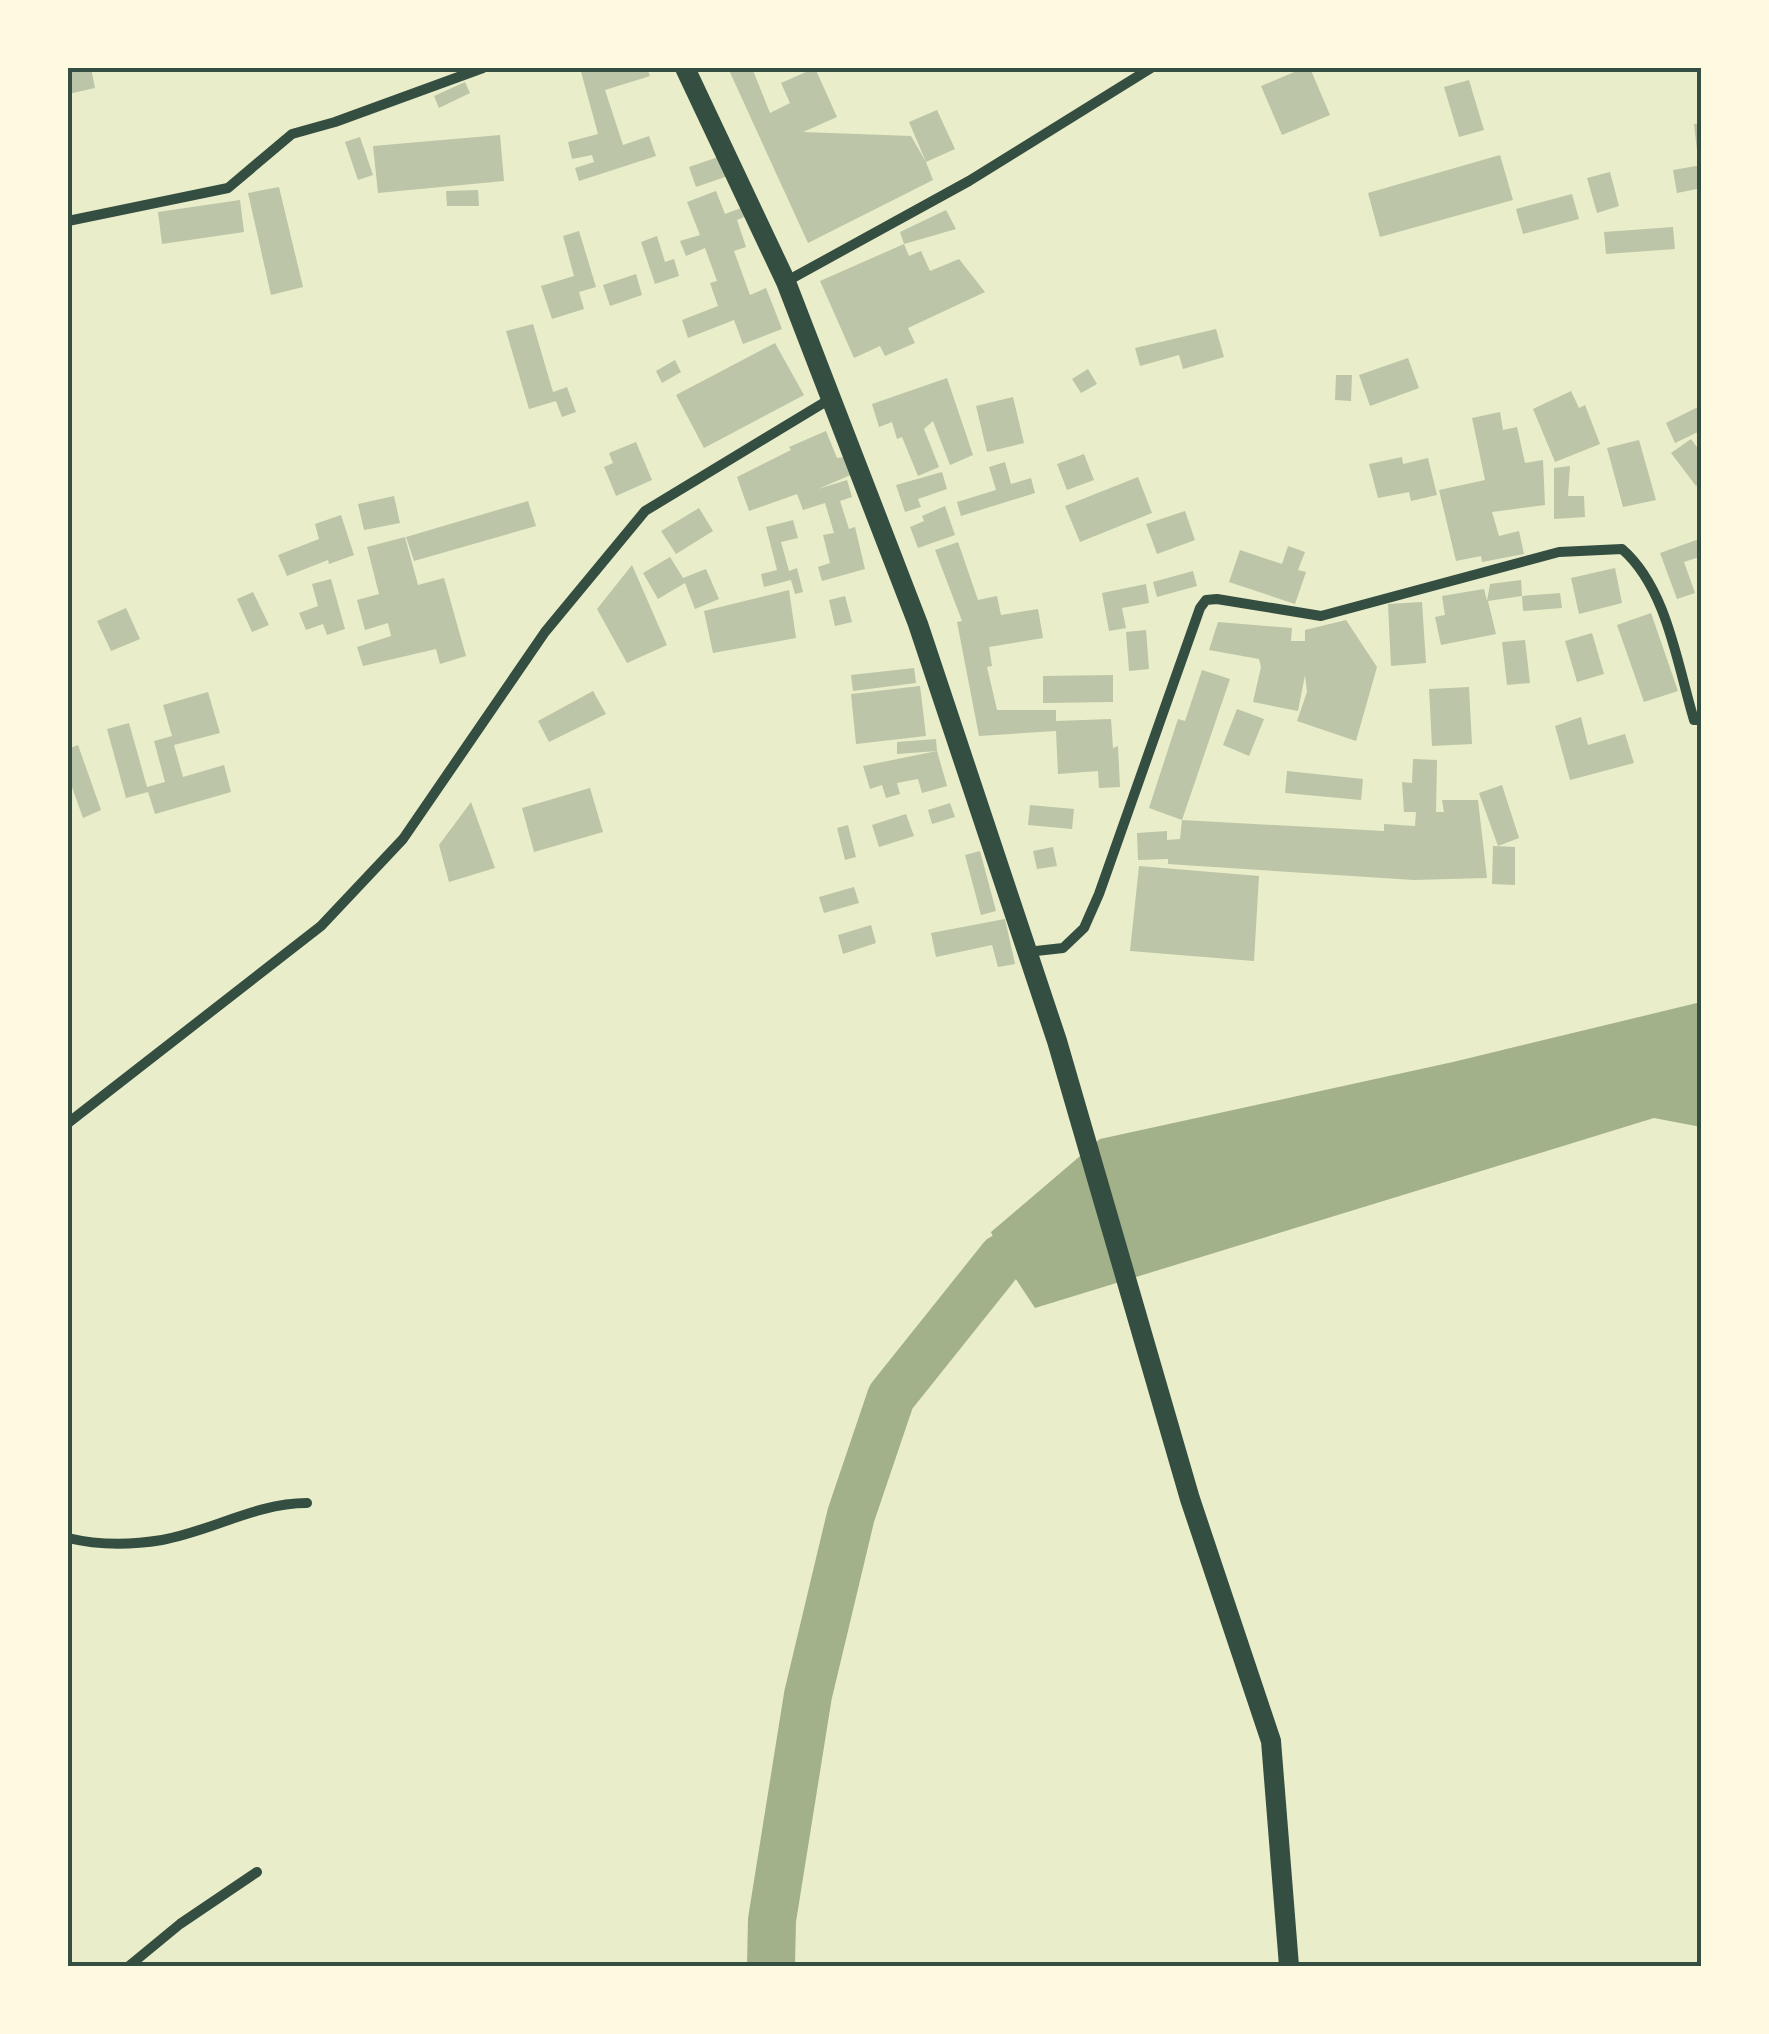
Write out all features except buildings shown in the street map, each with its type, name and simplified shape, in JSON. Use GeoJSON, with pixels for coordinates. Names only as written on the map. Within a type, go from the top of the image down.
{"type":"FeatureCollection","features":[{"type":"Feature","properties":{"kind":"main road"},"geometry":{"type":"LineString","coordinates":[[685,68],[786,282],[918,624],[1057,1041],[1190,1499],[1270,1740],[1289,1966]]}},
{"type":"Feature","properties":{"kind":"street"},"geometry":{"type":"LineString","coordinates":[[68,222],[228,188],[292,134],[483,68]]}},
{"type":"Feature","properties":{"kind":"street"},"geometry":{"type":"LineString","coordinates":[[786,282],[969,182],[1150,68]]}},
{"type":"Feature","properties":{"kind":"street"},"geometry":{"type":"LineString","coordinates":[[68,1123],[320,926],[392,851],[545,632],[645,510],[831,398]]}},
{"type":"Feature","properties":{"kind":"street"},"geometry":{"type":"LineString","coordinates":[[1026,952],[1063,948],[1084,928],[1100,894],[1206,600],[1216,598],[1320,616],[1559,552],[1622,548],[1638,562],[1654,586],[1694,720],[1702,720]]}},
{"type":"Feature","properties":{"kind":"street"},"geometry":{"type":"LineString","coordinates":[[68,1538],[113,1544],[162,1540],[279,1504],[307,1504]]}},
{"type":"Feature","properties":{"kind":"street"},"geometry":{"type":"LineString","coordinates":[[129,1966],[180,1924],[256,1872]]}},
{"type":"Feature","properties":{"kind":"shaded area"},"geometry":{"type":"Polygon","coordinates":[[[1701,1002],[1701,1127],[1654,1118],[1035,1308],[1002,1258],[991,1232],[1100,1139],[1453,1062],[1701,1002]]]}},
{"type":"Feature","properties":{"kind":"waterway"},"geometry":{"type":"LineString","coordinates":[[771,1966],[772,1920],[808,1695],[851,1515],[891,1397],[1002,1258],[1062,1233]]}}]}
